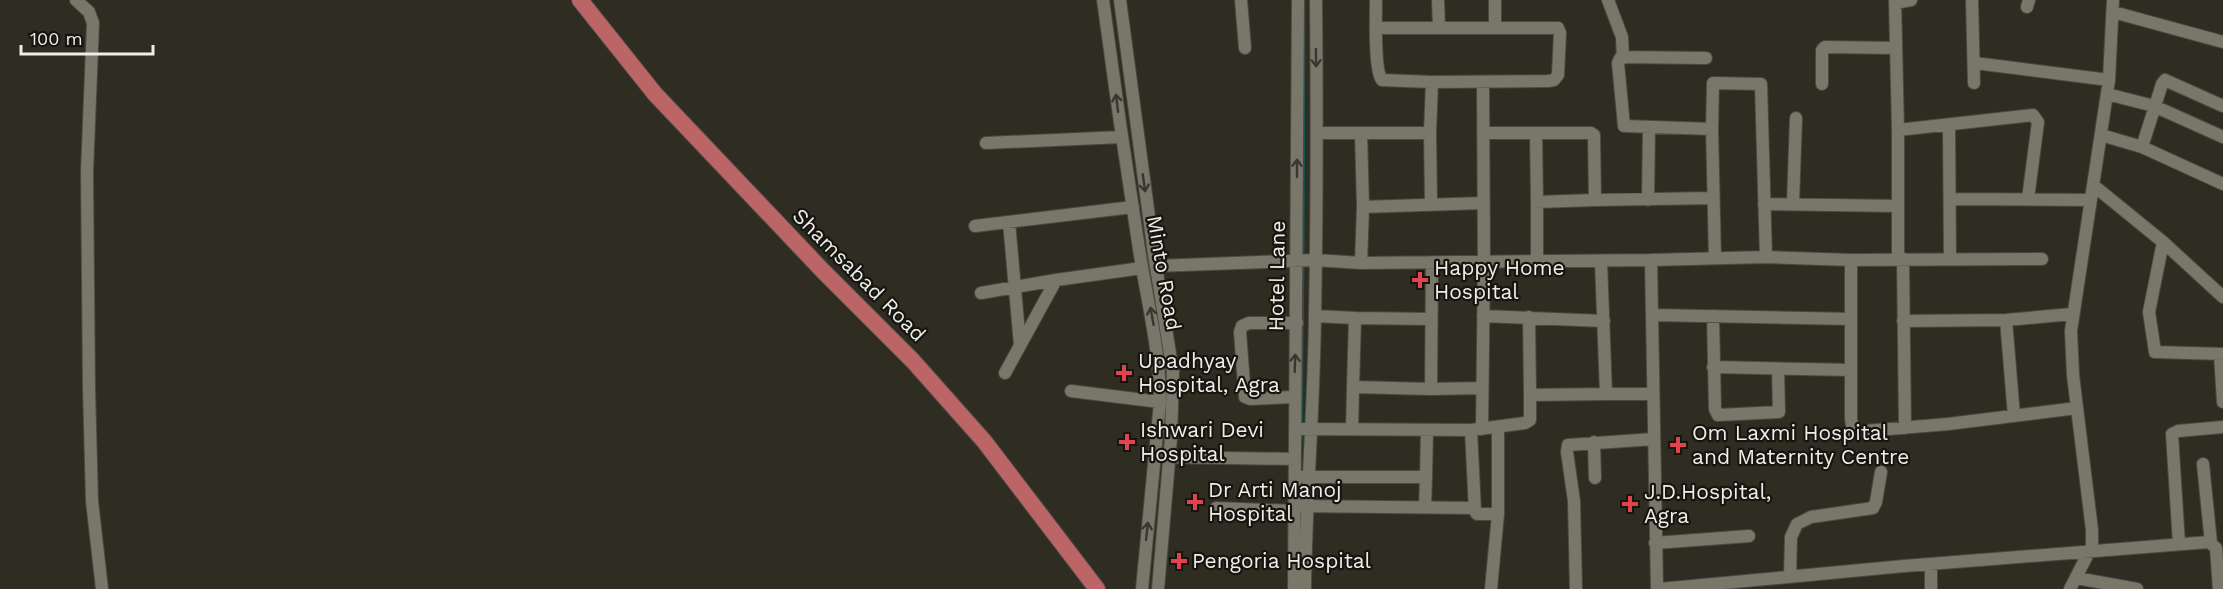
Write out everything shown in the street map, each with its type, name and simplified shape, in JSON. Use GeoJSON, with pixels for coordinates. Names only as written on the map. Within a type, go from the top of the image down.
{"type":"FeatureCollection","features":[{"type":"Feature","properties":{"kind":"main road","name":"Shamsabad Road"},"geometry":{"type":"LineString","coordinates":[[580,0],[655,94],[823,272],[913,361],[984,441],[1097,589]]}},
{"type":"Feature","properties":{"kind":"street"},"geometry":{"type":"LineString","coordinates":[[76,0],[89,12],[93,23],[87,172],[89,390],[92,501],[102,589]]}},
{"type":"Feature","properties":{"kind":"street","name":"Minto Road"},"geometry":{"type":"LineString","coordinates":[[1103,0],[1132,207],[1158,348],[1161,402],[1142,589]]}},
{"type":"Feature","properties":{"kind":"street","name":"Minto Road"},"geometry":{"type":"LineString","coordinates":[[1120,0],[1156,266],[1173,372],[1158,589]]}},
{"type":"Feature","properties":{"kind":"street"},"geometry":{"type":"LineString","coordinates":[[1241,0],[1245,48]]}},
{"type":"Feature","properties":{"kind":"street","name":"Hotel Lane"},"geometry":{"type":"LineString","coordinates":[[1294,589],[1298,507],[1294,477],[1294,397],[1297,323],[1298,0]]}},
{"type":"Feature","properties":{"kind":"street"},"geometry":{"type":"LineString","coordinates":[[1305,589],[1298,507],[1308,477],[1315,316],[1316,0]]}},
{"type":"Feature","properties":{"kind":"street"},"geometry":{"type":"LineString","coordinates":[[1376,0],[1378,73],[1382,80],[1548,81],[1554,80],[1558,75],[1560,33],[1558,28],[1377,28]]}},
{"type":"Feature","properties":{"kind":"street"},"geometry":{"type":"LineString","coordinates":[[1438,0],[1439,28]]}},
{"type":"Feature","properties":{"kind":"street"},"geometry":{"type":"LineString","coordinates":[[1495,0],[1495,27]]}},
{"type":"Feature","properties":{"kind":"street"},"geometry":{"type":"LineString","coordinates":[[1608,0],[1622,37],[1623,57]]}},
{"type":"Feature","properties":{"kind":"street"},"geometry":{"type":"LineString","coordinates":[[1905,428],[1898,206],[1895,1],[1911,0]]}},
{"type":"Feature","properties":{"kind":"street"},"geometry":{"type":"LineString","coordinates":[[1972,0],[1974,83]]}},
{"type":"Feature","properties":{"kind":"street"},"geometry":{"type":"LineString","coordinates":[[2070,589],[2092,546],[2071,349],[2072,314],[2109,80],[2113,6],[2223,42]]}},
{"type":"Feature","properties":{"kind":"street"},"geometry":{"type":"LineString","coordinates":[[1822,84],[1822,50],[1826,47],[1896,48]]}},
{"type":"Feature","properties":{"kind":"street"},"geometry":{"type":"LineString","coordinates":[[1706,58],[1623,57],[1619,59],[1623,125],[1712,129]]}},
{"type":"Feature","properties":{"kind":"street"},"geometry":{"type":"LineString","coordinates":[[1975,63],[2109,80]]}},
{"type":"Feature","properties":{"kind":"street"},"geometry":{"type":"LineString","coordinates":[[2142,147],[2154,106],[2165,80],[2223,106]]}},
{"type":"Feature","properties":{"kind":"street"},"geometry":{"type":"LineString","coordinates":[[1431,203],[1432,82]]}},
{"type":"Feature","properties":{"kind":"street"},"geometry":{"type":"LineString","coordinates":[[1483,82],[1482,388],[1476,430],[1474,508],[1477,514],[1497,514]]}},
{"type":"Feature","properties":{"kind":"street"},"geometry":{"type":"LineString","coordinates":[[1715,258],[1712,198],[1713,83],[1761,84],[1766,257]]}},
{"type":"Feature","properties":{"kind":"street"},"geometry":{"type":"LineString","coordinates":[[2107,94],[2154,106],[2223,137]]}},
{"type":"Feature","properties":{"kind":"street"},"geometry":{"type":"LineString","coordinates":[[1898,130],[2030,115],[2036,117],[2038,122],[2028,199]]}},
{"type":"Feature","properties":{"kind":"street"},"geometry":{"type":"LineString","coordinates":[[1793,203],[1796,118]]}},
{"type":"Feature","properties":{"kind":"street"},"geometry":{"type":"LineString","coordinates":[[1949,126],[1950,259]]}},
{"type":"Feature","properties":{"kind":"street"},"geometry":{"type":"LineString","coordinates":[[1648,200],[1649,127]]}},
{"type":"Feature","properties":{"kind":"street"},"geometry":{"type":"LineString","coordinates":[[1317,133],[1430,134]]}},
{"type":"Feature","properties":{"kind":"street"},"geometry":{"type":"LineString","coordinates":[[1361,133],[1363,207],[1361,263]]}},
{"type":"Feature","properties":{"kind":"street"},"geometry":{"type":"LineString","coordinates":[[1483,133],[1591,133],[1594,135],[1595,200]]}},
{"type":"Feature","properties":{"kind":"street"},"geometry":{"type":"LineString","coordinates":[[1536,134],[1538,261]]}},
{"type":"Feature","properties":{"kind":"street"},"geometry":{"type":"LineString","coordinates":[[2101,135],[2142,147],[2223,184]]}},
{"type":"Feature","properties":{"kind":"street"},"geometry":{"type":"LineString","coordinates":[[986,143],[1121,136]]}},
{"type":"Feature","properties":{"kind":"street"},"geometry":{"type":"LineString","coordinates":[[2093,185],[2163,242],[2223,297]]}},
{"type":"Feature","properties":{"kind":"street"},"geometry":{"type":"LineString","coordinates":[[1537,202],[1712,198]]}},
{"type":"Feature","properties":{"kind":"street"},"geometry":{"type":"LineString","coordinates":[[1950,199],[2091,200]]}},
{"type":"Feature","properties":{"kind":"street"},"geometry":{"type":"LineString","coordinates":[[1363,207],[1483,203]]}},
{"type":"Feature","properties":{"kind":"street"},"geometry":{"type":"LineString","coordinates":[[1764,204],[1898,206]]}},
{"type":"Feature","properties":{"kind":"street"},"geometry":{"type":"LineString","coordinates":[[975,226],[1132,207]]}},
{"type":"Feature","properties":{"kind":"street"},"geometry":{"type":"LineString","coordinates":[[1009,222],[1020,345]]}},
{"type":"Feature","properties":{"kind":"street"},"geometry":{"type":"LineString","coordinates":[[2163,242],[2149,312],[2155,352],[2160,354],[2222,354],[2223,402]]}},
{"type":"Feature","properties":{"kind":"street"},"geometry":{"type":"LineString","coordinates":[[1156,266],[1315,260],[1361,263],[1766,257],[1851,260],[2042,259]]}},
{"type":"Feature","properties":{"kind":"street"},"geometry":{"type":"LineString","coordinates":[[1651,260],[1655,543],[1659,589],[2090,551],[2179,544],[2216,544]]}},
{"type":"Feature","properties":{"kind":"street"},"geometry":{"type":"LineString","coordinates":[[1851,260],[1851,425],[1853,432],[2077,408]]}},
{"type":"Feature","properties":{"kind":"street"},"geometry":{"type":"LineString","coordinates":[[1601,261],[1606,394]]}},
{"type":"Feature","properties":{"kind":"street"},"geometry":{"type":"LineString","coordinates":[[1431,389],[1432,262]]}},
{"type":"Feature","properties":{"kind":"street"},"geometry":{"type":"LineString","coordinates":[[981,293],[1142,267]]}},
{"type":"Feature","properties":{"kind":"street"},"geometry":{"type":"LineString","coordinates":[[1005,373],[1056,280]]}},
{"type":"Feature","properties":{"kind":"street"},"geometry":{"type":"LineString","coordinates":[[1903,321],[2006,320],[2072,314]]}},
{"type":"Feature","properties":{"kind":"street"},"geometry":{"type":"LineString","coordinates":[[1652,315],[1851,320]]}},
{"type":"Feature","properties":{"kind":"street"},"geometry":{"type":"LineString","coordinates":[[1315,316],[1431,319]]}},
{"type":"Feature","properties":{"kind":"street"},"geometry":{"type":"LineString","coordinates":[[1483,316],[1604,321]]}},
{"type":"Feature","properties":{"kind":"street"},"geometry":{"type":"LineString","coordinates":[[1713,316],[1715,409],[1718,415],[1779,412],[1778,369]]}},
{"type":"Feature","properties":{"kind":"street"},"geometry":{"type":"LineString","coordinates":[[1294,429],[1476,430],[1528,422],[1530,416],[1529,317]]}},
{"type":"Feature","properties":{"kind":"street"},"geometry":{"type":"LineString","coordinates":[[1352,429],[1354,318]]}},
{"type":"Feature","properties":{"kind":"street"},"geometry":{"type":"LineString","coordinates":[[2006,320],[2014,416]]}},
{"type":"Feature","properties":{"kind":"street"},"geometry":{"type":"LineString","coordinates":[[1294,397],[1250,399],[1245,397],[1240,332],[1242,326],[1249,323],[1297,323]]}},
{"type":"Feature","properties":{"kind":"street"},"geometry":{"type":"LineString","coordinates":[[1713,367],[1851,370]]}},
{"type":"Feature","properties":{"kind":"street"},"geometry":{"type":"LineString","coordinates":[[1353,387],[1482,388]]}},
{"type":"Feature","properties":{"kind":"street"},"geometry":{"type":"LineString","coordinates":[[1071,391],[1161,402]]}},
{"type":"Feature","properties":{"kind":"street"},"geometry":{"type":"LineString","coordinates":[[1530,395],[1653,394]]}},
{"type":"Feature","properties":{"kind":"street"},"geometry":{"type":"LineString","coordinates":[[1491,589],[1497,514],[1498,427]]}},
{"type":"Feature","properties":{"kind":"street"},"geometry":{"type":"LineString","coordinates":[[2179,544],[2172,434],[2178,431],[2223,427]]}},
{"type":"Feature","properties":{"kind":"street"},"geometry":{"type":"LineString","coordinates":[[1425,507],[1427,430]]}},
{"type":"Feature","properties":{"kind":"street"},"geometry":{"type":"LineString","coordinates":[[1576,589],[1574,501],[1567,447],[1570,444],[1594,442],[1654,440]]}},
{"type":"Feature","properties":{"kind":"street"},"geometry":{"type":"LineString","coordinates":[[1594,442],[1595,478]]}},
{"type":"Feature","properties":{"kind":"street"},"geometry":{"type":"LineString","coordinates":[[1168,457],[1294,459]]}},
{"type":"Feature","properties":{"kind":"street"},"geometry":{"type":"LineString","coordinates":[[2203,464],[2216,544],[2218,589]]}},
{"type":"Feature","properties":{"kind":"street"},"geometry":{"type":"LineString","coordinates":[[1790,577],[1791,537],[1797,524],[1810,517],[1873,508],[1881,472]]}},
{"type":"Feature","properties":{"kind":"street"},"geometry":{"type":"LineString","coordinates":[[1294,477],[1426,477]]}},
{"type":"Feature","properties":{"kind":"street"},"geometry":{"type":"LineString","coordinates":[[1216,508],[1474,508]]}},
{"type":"Feature","properties":{"kind":"street"},"geometry":{"type":"LineString","coordinates":[[1655,543],[1749,536]]}},
{"type":"Feature","properties":{"kind":"street"},"geometry":{"type":"LineString","coordinates":[[1931,564],[1931,589]]}},
{"type":"Feature","properties":{"kind":"street"},"geometry":{"type":"LineString","coordinates":[[2076,578],[2137,589]]}},
{"type":"Feature","properties":{"kind":"waterway"},"geometry":{"type":"LineString","coordinates":[[1303,256],[1304,0]]}},
{"type":"Feature","properties":{"kind":"waterway"},"geometry":{"type":"LineString","coordinates":[[1301,442],[1303,263]]}},
{"type":"Feature","properties":{"kind":"place","name":"Happy Home Hospital"},"geometry":{"type":"Point","coordinates":[1420,280]}},
{"type":"Feature","properties":{"kind":"place","name":"Upadhyay Hospital, Agra"},"geometry":{"type":"Point","coordinates":[1124,373]}},
{"type":"Feature","properties":{"kind":"place","name":"Ishwari Devi Hospital"},"geometry":{"type":"Point","coordinates":[1127,442]}},
{"type":"Feature","properties":{"kind":"place","name":"Om Laxmi Hospital and Maternity Centre"},"geometry":{"type":"Point","coordinates":[1678,445]}},
{"type":"Feature","properties":{"kind":"place","name":"Dr Arti Manoj Hospital"},"geometry":{"type":"Point","coordinates":[1195,502]}},
{"type":"Feature","properties":{"kind":"place","name":"J.D.Hospital, Agra"},"geometry":{"type":"Point","coordinates":[1630,504]}},
{"type":"Feature","properties":{"kind":"place","name":"Pengoria Hospital"},"geometry":{"type":"Point","coordinates":[1179,561]}}]}
